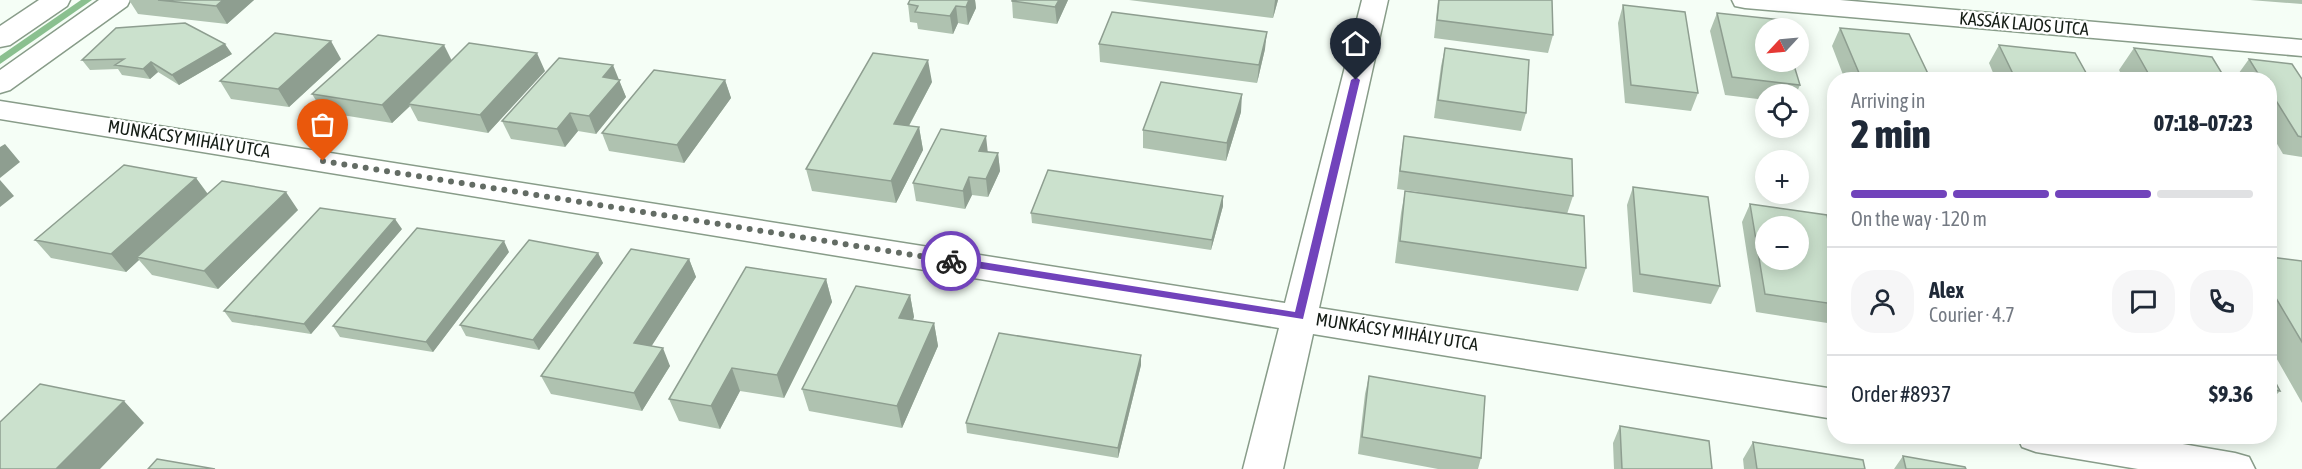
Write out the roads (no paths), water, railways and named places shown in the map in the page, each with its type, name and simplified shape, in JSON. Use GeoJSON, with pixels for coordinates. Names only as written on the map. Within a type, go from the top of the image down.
{"type":"FeatureCollection","features":[{"type":"Feature","properties":{"kind":"street"},"geometry":{"type":"LineString","coordinates":[[0,39],[57,0]]}},
{"type":"Feature","properties":{"kind":"street"},"geometry":{"type":"LineString","coordinates":[[0,84],[117,0]]}},
{"type":"Feature","properties":{"kind":"street"},"geometry":{"type":"LineString","coordinates":[[1263,469],[1375,0]]}},
{"type":"Feature","properties":{"kind":"street","name":"KASSÁK LAJOS UTCA"},"geometry":{"type":"LineString","coordinates":[[1745,0],[2302,48]]}},
{"type":"Feature","properties":{"kind":"street","name":"MUNKÁCSY MIHÁLY UTCA"},"geometry":{"type":"LineString","coordinates":[[0,110],[1299,316],[1827,403]]}},
{"type":"Feature","properties":{"kind":"street"},"geometry":{"type":"LineString","coordinates":[[2084,444],[2235,469]]}},
{"type":"Feature","properties":{"kind":"waterway"},"geometry":{"type":"LineString","coordinates":[[0,61],[87,0]]}}]}
